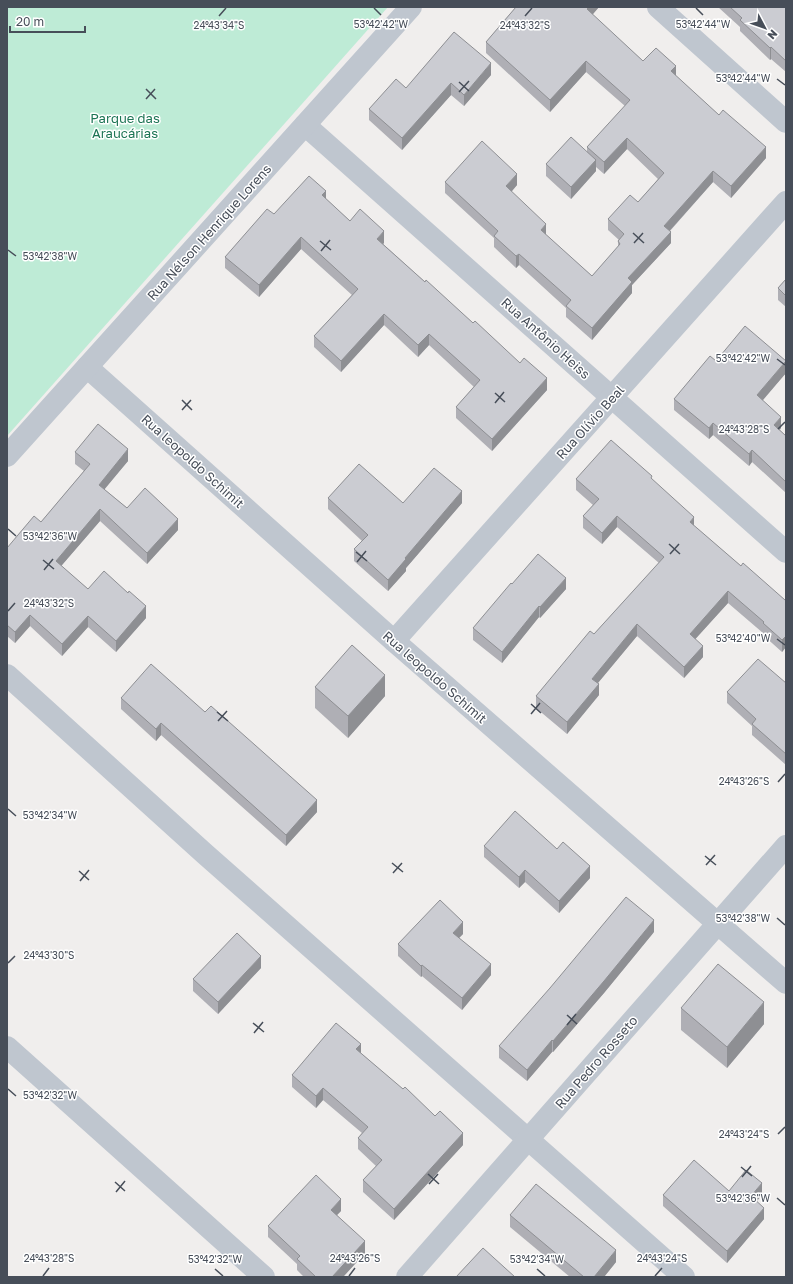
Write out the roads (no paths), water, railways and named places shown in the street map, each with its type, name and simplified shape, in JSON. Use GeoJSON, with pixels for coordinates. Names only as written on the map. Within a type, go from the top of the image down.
{"type":"FeatureCollection","features":[{"type":"Feature","properties":{"kind":"street","name":"Rua Nélson Henrique Lorens"},"geometry":{"type":"LineString","coordinates":[[7,456],[412,7]]}},
{"type":"Feature","properties":{"kind":"street"},"geometry":{"type":"LineString","coordinates":[[658,7],[786,122]]}},
{"type":"Feature","properties":{"kind":"street","name":"Rua Antônio Heiss"},"geometry":{"type":"LineString","coordinates":[[305,125],[786,552]]}},
{"type":"Feature","properties":{"kind":"street","name":"Rua Olívio Beal"},"geometry":{"type":"LineString","coordinates":[[394,641],[786,202]]}},
{"type":"Feature","properties":{"kind":"street","name":"Rua leopoldo Schimit"},"geometry":{"type":"LineString","coordinates":[[87,367],[394,641],[786,983]]}},
{"type":"Feature","properties":{"kind":"street"},"geometry":{"type":"LineString","coordinates":[[7,675],[205,854],[684,1277]]}},
{"type":"Feature","properties":{"kind":"street","name":"Rua Pedro Rosseto"},"geometry":{"type":"LineString","coordinates":[[407,1277],[786,846]]}},
{"type":"Feature","properties":{"kind":"street"},"geometry":{"type":"LineString","coordinates":[[7,1047],[264,1277]]}},
{"type":"Feature","properties":{"kind":"park label","name":"Parque das Araucárias"},"geometry":{"type":"Point","coordinates":[125,126]}}]}
